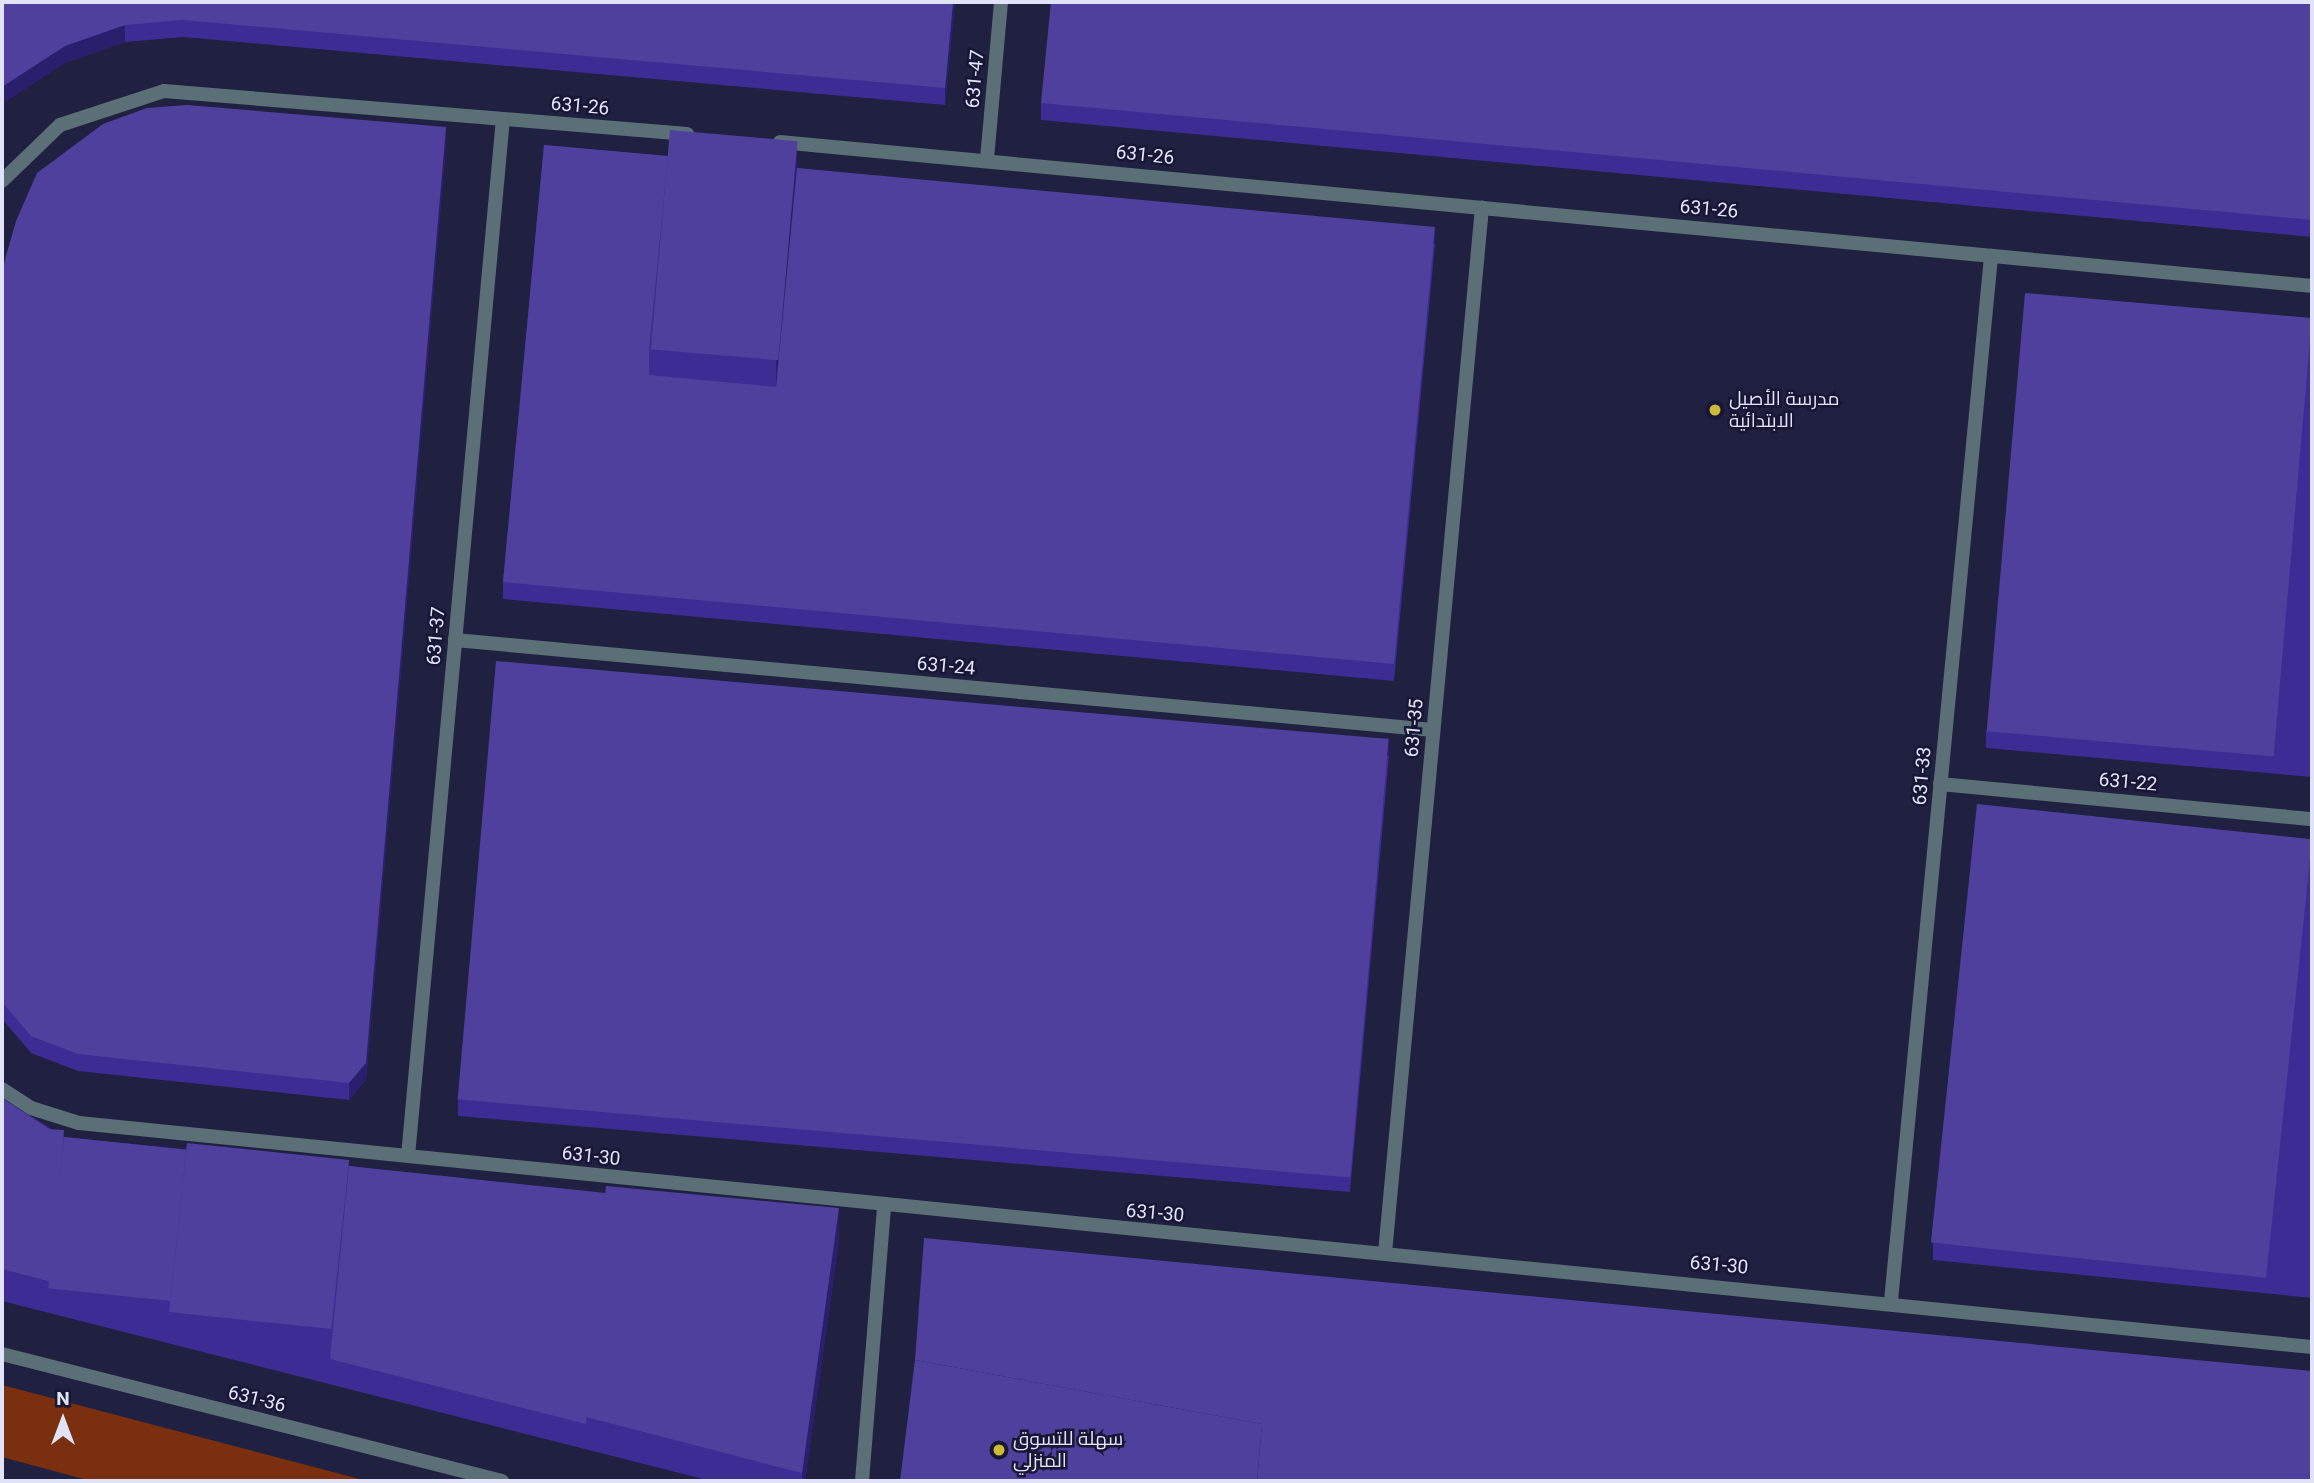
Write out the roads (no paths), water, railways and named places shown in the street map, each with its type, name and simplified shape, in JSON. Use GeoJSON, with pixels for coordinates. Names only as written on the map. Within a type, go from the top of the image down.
{"type":"FeatureCollection","features":[{"type":"Feature","properties":{"kind":"street","name":"631-47"},"geometry":{"type":"LineString","coordinates":[[987,159],[1001,2]]}},
{"type":"Feature","properties":{"kind":"street","name":"631-26"},"geometry":{"type":"LineString","coordinates":[[2,181],[60,125],[164,91],[711,136]]}},
{"type":"Feature","properties":{"kind":"street","name":"631-37"},"geometry":{"type":"LineString","coordinates":[[408,1156],[503,119]]}},
{"type":"Feature","properties":{"kind":"street","name":"631-26"},"geometry":{"type":"LineString","coordinates":[[766,141],[987,159],[2312,286]]}},
{"type":"Feature","properties":{"kind":"street","name":"631-35"},"geometry":{"type":"LineString","coordinates":[[1385,1253],[1482,207]]}},
{"type":"Feature","properties":{"kind":"street","name":"631-33"},"geometry":{"type":"LineString","coordinates":[[1891,1301],[1991,256]]}},
{"type":"Feature","properties":{"kind":"street","name":"631-24"},"geometry":{"type":"LineString","coordinates":[[455,640],[1433,730]]}},
{"type":"Feature","properties":{"kind":"street","name":"631-22"},"geometry":{"type":"LineString","coordinates":[[1940,783],[2312,819]]}},
{"type":"Feature","properties":{"kind":"street","name":"631-30"},"geometry":{"type":"LineString","coordinates":[[2,1088],[31,1108],[79,1123],[884,1208],[1891,1301],[2312,1347]]}},
{"type":"Feature","properties":{"kind":"street"},"geometry":{"type":"LineString","coordinates":[[862,1481],[884,1208]]}},
{"type":"Feature","properties":{"kind":"street","name":"631-36"},"geometry":{"type":"LineString","coordinates":[[2,1354],[502,1481]]}},
{"type":"Feature","properties":{"kind":"place","name":"مدرسة الأصيل الابتدائية"},"geometry":{"type":"Point","coordinates":[1715,410]}},
{"type":"Feature","properties":{"kind":"place","name":"سهلة للتسوق المنزلي"},"geometry":{"type":"Point","coordinates":[999,1450]}}]}
